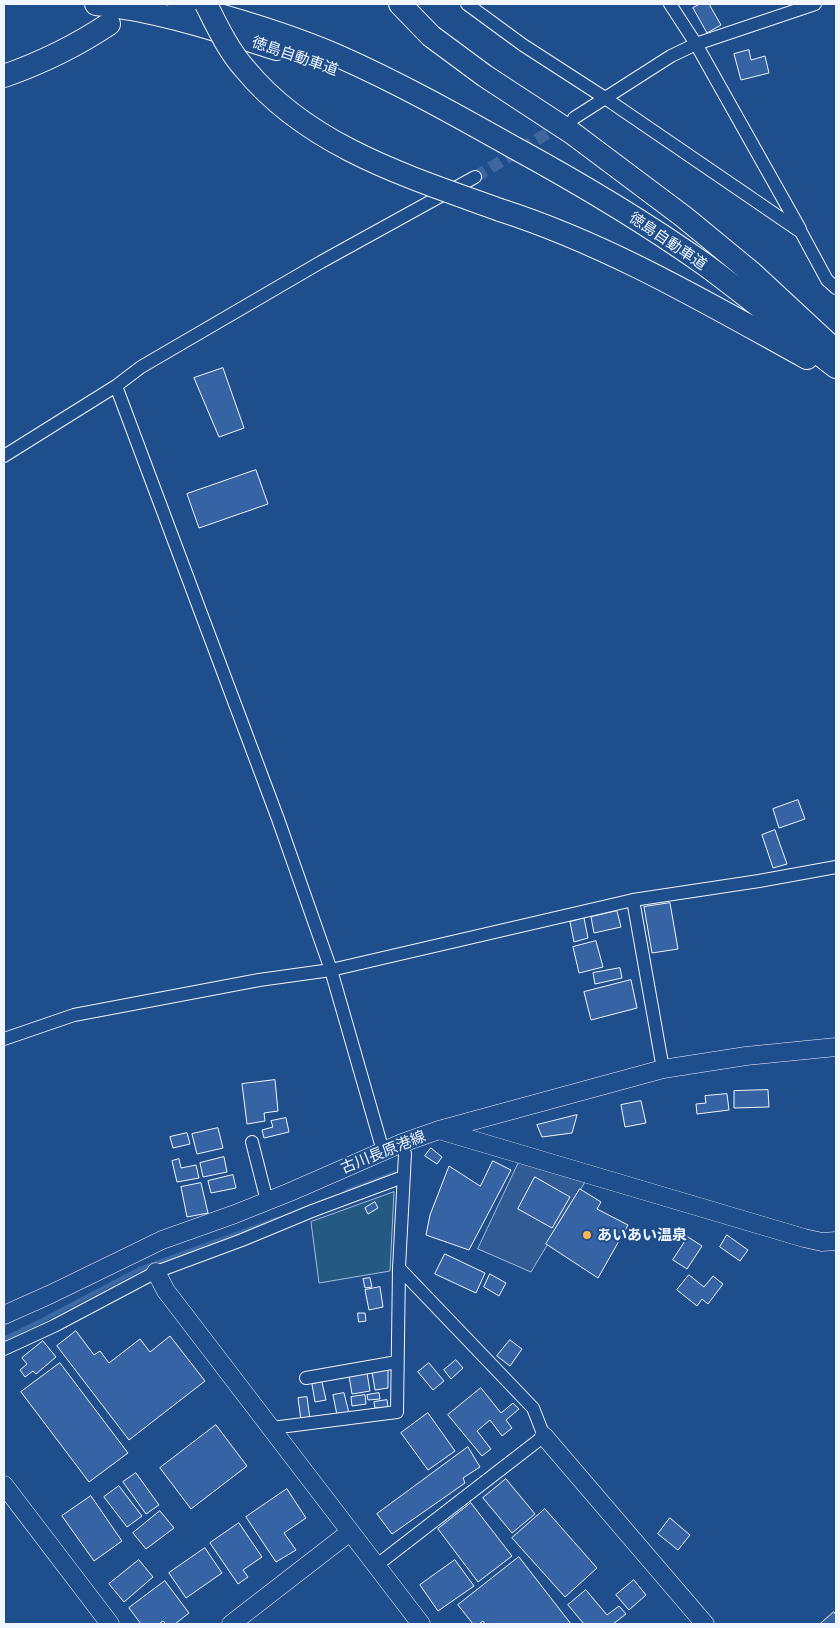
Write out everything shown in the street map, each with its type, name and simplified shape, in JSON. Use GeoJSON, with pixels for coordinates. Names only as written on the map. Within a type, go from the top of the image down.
{"type":"FeatureCollection","features":[{"type":"Feature","properties":{"kind":"highway","name":"徳島自動車道"},"geometry":{"type":"LineString","coordinates":[[96,4],[172,10],[246,22],[337,56],[426,98],[584,186],[641,221],[704,265],[836,367]]}},
{"type":"Feature","properties":{"kind":"highway"},"geometry":{"type":"LineString","coordinates":[[206,4],[220,33],[245,70],[290,113],[311,129],[371,160],[415,179],[531,220],[647,271],[836,374]]}},
{"type":"Feature","properties":{"kind":"highway"},"geometry":{"type":"LineString","coordinates":[[400,4],[431,36],[485,76],[572,133],[684,217],[752,273],[836,351]]}},
{"type":"Feature","properties":{"kind":"highway"},"geometry":{"type":"LineString","coordinates":[[4,76],[46,60],[90,37],[109,24]]}},
{"type":"Feature","properties":{"kind":"street"},"geometry":{"type":"LineString","coordinates":[[467,4],[522,45],[605,98],[801,232]]}},
{"type":"Feature","properties":{"kind":"street"},"geometry":{"type":"LineString","coordinates":[[670,4],[696,44],[827,280],[836,288]]}},
{"type":"Feature","properties":{"kind":"street"},"geometry":{"type":"LineString","coordinates":[[574,118],[671,56],[696,44],[815,4]]}},
{"type":"Feature","properties":{"kind":"street"},"geometry":{"type":"LineString","coordinates":[[4,456],[116,386],[141,367],[321,262],[475,177]]}},
{"type":"Feature","properties":{"kind":"street"},"geometry":{"type":"LineString","coordinates":[[116,386],[278,819],[331,970],[383,1151]]}},
{"type":"Feature","properties":{"kind":"street"},"geometry":{"type":"LineString","coordinates":[[4,1039],[84,1013],[259,980],[331,970],[634,900],[836,867]]}},
{"type":"Feature","properties":{"kind":"street"},"geometry":{"type":"LineString","coordinates":[[634,900],[663,1069]]}},
{"type":"Feature","properties":{"kind":"street"},"geometry":{"type":"LineString","coordinates":[[439,1130],[663,1069],[746,1056],[836,1047]]}},
{"type":"Feature","properties":{"kind":"street","name":"古川長原港線"},"geometry":{"type":"LineString","coordinates":[[4,1314],[51,1294],[162,1240],[267,1201],[402,1143],[439,1130],[804,1238],[822,1242],[836,1241]]}},
{"type":"Feature","properties":{"kind":"street"},"geometry":{"type":"LineString","coordinates":[[252,1142],[267,1201]]}},
{"type":"Feature","properties":{"kind":"street"},"geometry":{"type":"LineString","coordinates":[[272,1428],[397,1412],[399,1268],[405,1154],[402,1143]]}},
{"type":"Feature","properties":{"kind":"street"},"geometry":{"type":"LineString","coordinates":[[4,1349],[54,1326],[156,1272],[403,1177]]}},
{"type":"Feature","properties":{"kind":"street"},"geometry":{"type":"LineString","coordinates":[[399,1268],[534,1408],[544,1436],[705,1624]]}},
{"type":"Feature","properties":{"kind":"street"},"geometry":{"type":"LineString","coordinates":[[156,1272],[166,1290],[421,1624]]}},
{"type":"Feature","properties":{"kind":"street"},"geometry":{"type":"LineString","coordinates":[[306,1378],[397,1362]]}},
{"type":"Feature","properties":{"kind":"street"},"geometry":{"type":"LineString","coordinates":[[377,1565],[544,1436]]}},
{"type":"Feature","properties":{"kind":"street"},"geometry":{"type":"LineString","coordinates":[[4,1485],[110,1624]]}},
{"type":"Feature","properties":{"kind":"street"},"geometry":{"type":"LineString","coordinates":[[231,1624],[350,1532]]}},
{"type":"Feature","properties":{"kind":"shaded area"},"geometry":{"type":"Polygon","coordinates":[[[519,1162],[585,1182],[531,1272],[478,1249],[519,1162]]]}},
{"type":"Feature","properties":{"kind":"shaded area"},"geometry":{"type":"Polygon","coordinates":[[[394,1192],[390,1271],[319,1283],[311,1222],[394,1192]]]}},
{"type":"Feature","properties":{"kind":"building"},"geometry":{"type":"Polygon","coordinates":[[[700,4],[709,4],[721,25],[707,33],[693,8],[700,4]]]}},
{"type":"Feature","properties":{"kind":"building"},"geometry":{"type":"Polygon","coordinates":[[[749,50],[751,60],[765,56],[769,73],[741,80],[734,54],[749,50]]]}},
{"type":"Feature","properties":{"kind":"building"},"geometry":{"type":"Polygon","coordinates":[[[223,368],[244,428],[219,437],[194,378],[223,368]]]}},
{"type":"Feature","properties":{"kind":"building"},"geometry":{"type":"Polygon","coordinates":[[[256,470],[268,504],[199,528],[187,494],[256,470]]]}},
{"type":"Feature","properties":{"kind":"building"},"geometry":{"type":"Polygon","coordinates":[[[798,800],[805,819],[779,828],[773,809],[798,800]]]}},
{"type":"Feature","properties":{"kind":"building"},"geometry":{"type":"Polygon","coordinates":[[[775,830],[787,864],[773,868],[762,835],[775,830]]]}},
{"type":"Feature","properties":{"kind":"building"},"geometry":{"type":"Polygon","coordinates":[[[670,903],[678,949],[652,953],[644,907],[670,903]]]}},
{"type":"Feature","properties":{"kind":"building"},"geometry":{"type":"Polygon","coordinates":[[[617,911],[621,927],[594,933],[591,917],[617,911]]]}},
{"type":"Feature","properties":{"kind":"building"},"geometry":{"type":"Polygon","coordinates":[[[584,918],[588,938],[574,942],[570,922],[584,918]]]}},
{"type":"Feature","properties":{"kind":"building"},"geometry":{"type":"Polygon","coordinates":[[[596,941],[603,967],[579,973],[573,947],[596,941]]]}},
{"type":"Feature","properties":{"kind":"building"},"geometry":{"type":"Polygon","coordinates":[[[620,968],[622,978],[595,984],[593,973],[620,968]]]}},
{"type":"Feature","properties":{"kind":"building"},"geometry":{"type":"Polygon","coordinates":[[[631,980],[637,1008],[591,1020],[584,992],[631,980]]]}},
{"type":"Feature","properties":{"kind":"building"},"geometry":{"type":"Polygon","coordinates":[[[275,1080],[278,1111],[264,1113],[265,1121],[247,1124],[242,1084],[275,1080]]]}},
{"type":"Feature","properties":{"kind":"building"},"geometry":{"type":"Polygon","coordinates":[[[768,1090],[769,1107],[734,1108],[734,1091],[768,1090]]]}},
{"type":"Feature","properties":{"kind":"building"},"geometry":{"type":"Polygon","coordinates":[[[727,1094],[729,1110],[697,1114],[696,1104],[706,1103],[705,1096],[727,1094]]]}},
{"type":"Feature","properties":{"kind":"building"},"geometry":{"type":"Polygon","coordinates":[[[641,1101],[646,1123],[625,1127],[621,1105],[641,1101]]]}},
{"type":"Feature","properties":{"kind":"building"},"geometry":{"type":"Polygon","coordinates":[[[577,1115],[572,1133],[542,1137],[537,1125],[577,1115]]]}},
{"type":"Feature","properties":{"kind":"building"},"geometry":{"type":"Polygon","coordinates":[[[286,1118],[289,1132],[264,1138],[262,1130],[273,1127],[271,1121],[286,1118]]]}},
{"type":"Feature","properties":{"kind":"building"},"geometry":{"type":"Polygon","coordinates":[[[218,1128],[223,1148],[197,1154],[192,1134],[218,1128]]]}},
{"type":"Feature","properties":{"kind":"building"},"geometry":{"type":"Polygon","coordinates":[[[187,1133],[190,1144],[173,1148],[170,1137],[187,1133]]]}},
{"type":"Feature","properties":{"kind":"building"},"geometry":{"type":"Polygon","coordinates":[[[431,1148],[442,1157],[437,1164],[425,1156],[431,1148]]]}},
{"type":"Feature","properties":{"kind":"building"},"geometry":{"type":"Polygon","coordinates":[[[224,1157],[227,1172],[203,1177],[200,1163],[224,1157]]]}},
{"type":"Feature","properties":{"kind":"building"},"geometry":{"type":"Polygon","coordinates":[[[179,1159],[181,1168],[196,1165],[199,1178],[177,1182],[172,1161],[179,1159]]]}},
{"type":"Feature","properties":{"kind":"building"},"geometry":{"type":"Polygon","coordinates":[[[493,1161],[511,1170],[469,1250],[426,1235],[430,1215],[449,1166],[480,1186],[493,1161]]]}},
{"type":"Feature","properties":{"kind":"building"},"geometry":{"type":"Polygon","coordinates":[[[233,1175],[236,1188],[211,1193],[208,1181],[233,1175]]]}},
{"type":"Feature","properties":{"kind":"building"},"geometry":{"type":"Polygon","coordinates":[[[535,1177],[570,1197],[552,1228],[518,1209],[535,1177]]]}},
{"type":"Feature","properties":{"kind":"building"},"geometry":{"type":"Polygon","coordinates":[[[201,1183],[208,1213],[187,1217],[181,1187],[201,1183]]]}},
{"type":"Feature","properties":{"kind":"building","name":"あいあい温泉"},"geometry":{"type":"Polygon","coordinates":[[[580,1189],[601,1202],[597,1209],[628,1225],[598,1278],[546,1244],[580,1189]]]}},
{"type":"Feature","properties":{"kind":"building"},"geometry":{"type":"Polygon","coordinates":[[[375,1202],[378,1208],[368,1214],[365,1208],[375,1202]]]}},
{"type":"Feature","properties":{"kind":"building"},"geometry":{"type":"Polygon","coordinates":[[[727,1235],[748,1250],[740,1261],[720,1247],[727,1235]]]}},
{"type":"Feature","properties":{"kind":"building"},"geometry":{"type":"Polygon","coordinates":[[[688,1237],[702,1246],[687,1269],[673,1260],[688,1237]]]}},
{"type":"Feature","properties":{"kind":"building"},"geometry":{"type":"Polygon","coordinates":[[[445,1254],[485,1273],[476,1293],[435,1274],[445,1254]]]}},
{"type":"Feature","properties":{"kind":"building"},"geometry":{"type":"Polygon","coordinates":[[[490,1274],[506,1283],[499,1296],[484,1287],[490,1274]]]}},
{"type":"Feature","properties":{"kind":"building"},"geometry":{"type":"Polygon","coordinates":[[[689,1275],[704,1287],[713,1276],[723,1284],[708,1304],[702,1299],[697,1306],[677,1290],[689,1275]]]}},
{"type":"Feature","properties":{"kind":"building"},"geometry":{"type":"Polygon","coordinates":[[[370,1278],[372,1287],[365,1288],[363,1279],[370,1278]]]}},
{"type":"Feature","properties":{"kind":"building"},"geometry":{"type":"Polygon","coordinates":[[[380,1287],[383,1307],[369,1310],[365,1290],[380,1287]]]}},
{"type":"Feature","properties":{"kind":"building"},"geometry":{"type":"Polygon","coordinates":[[[358,1313],[365,1313],[366,1321],[359,1322],[358,1313]]]}},
{"type":"Feature","properties":{"kind":"building"},"geometry":{"type":"Polygon","coordinates":[[[76,1331],[94,1355],[100,1351],[109,1363],[140,1339],[150,1352],[170,1336],[205,1381],[129,1440],[57,1346],[76,1331]]]}},
{"type":"Feature","properties":{"kind":"building"},"geometry":{"type":"Polygon","coordinates":[[[510,1340],[522,1349],[510,1366],[497,1356],[510,1340]]]}},
{"type":"Feature","properties":{"kind":"building"},"geometry":{"type":"Polygon","coordinates":[[[43,1341],[56,1357],[36,1374],[33,1371],[25,1377],[20,1370],[27,1364],[22,1358],[43,1341]]]}},
{"type":"Feature","properties":{"kind":"building"},"geometry":{"type":"Polygon","coordinates":[[[456,1360],[463,1368],[451,1379],[444,1370],[456,1360]]]}},
{"type":"Feature","properties":{"kind":"building"},"geometry":{"type":"Polygon","coordinates":[[[60,1363],[128,1453],[89,1482],[21,1392],[60,1363]]]}},
{"type":"Feature","properties":{"kind":"building"},"geometry":{"type":"Polygon","coordinates":[[[429,1363],[444,1381],[433,1390],[418,1372],[429,1363]]]}},
{"type":"Feature","properties":{"kind":"building"},"geometry":{"type":"Polygon","coordinates":[[[388,1368],[388,1388],[375,1390],[372,1372],[388,1368]]]}},
{"type":"Feature","properties":{"kind":"building"},"geometry":{"type":"Polygon","coordinates":[[[367,1373],[370,1391],[352,1394],[349,1376],[367,1373]]]}},
{"type":"Feature","properties":{"kind":"building"},"geometry":{"type":"Polygon","coordinates":[[[322,1382],[326,1400],[315,1402],[312,1384],[322,1382]]]}},
{"type":"Feature","properties":{"kind":"building"},"geometry":{"type":"Polygon","coordinates":[[[481,1388],[501,1413],[513,1403],[519,1409],[506,1420],[512,1428],[502,1436],[490,1420],[477,1431],[491,1449],[482,1456],[448,1415],[481,1388]]]}},
{"type":"Feature","properties":{"kind":"building"},"geometry":{"type":"Polygon","coordinates":[[[344,1393],[349,1413],[337,1415],[333,1395],[344,1393]]]}},
{"type":"Feature","properties":{"kind":"building"},"geometry":{"type":"Polygon","coordinates":[[[379,1393],[380,1399],[368,1400],[367,1395],[379,1393]]]}},
{"type":"Feature","properties":{"kind":"building"},"geometry":{"type":"Polygon","coordinates":[[[365,1395],[366,1404],[352,1406],[351,1397],[365,1395]]]}},
{"type":"Feature","properties":{"kind":"building"},"geometry":{"type":"Polygon","coordinates":[[[307,1397],[310,1419],[301,1420],[298,1398],[307,1397]]]}},
{"type":"Feature","properties":{"kind":"building"},"geometry":{"type":"Polygon","coordinates":[[[387,1400],[388,1407],[375,1408],[374,1402],[387,1400]]]}},
{"type":"Feature","properties":{"kind":"building"},"geometry":{"type":"Polygon","coordinates":[[[428,1413],[455,1451],[428,1470],[401,1433],[428,1413]]]}},
{"type":"Feature","properties":{"kind":"building"},"geometry":{"type":"Polygon","coordinates":[[[216,1425],[247,1466],[191,1509],[160,1468],[216,1425]]]}},
{"type":"Feature","properties":{"kind":"building"},"geometry":{"type":"Polygon","coordinates":[[[468,1447],[480,1467],[463,1478],[465,1483],[392,1534],[377,1514],[468,1447]]]}},
{"type":"Feature","properties":{"kind":"building"},"geometry":{"type":"Polygon","coordinates":[[[136,1473],[159,1505],[146,1514],[123,1482],[136,1473]]]}},
{"type":"Feature","properties":{"kind":"building"},"geometry":{"type":"Polygon","coordinates":[[[506,1479],[535,1514],[512,1533],[483,1498],[506,1479]]]}},
{"type":"Feature","properties":{"kind":"building"},"geometry":{"type":"Polygon","coordinates":[[[119,1486],[142,1516],[127,1527],[104,1497],[119,1486]]]}},
{"type":"Feature","properties":{"kind":"building"},"geometry":{"type":"Polygon","coordinates":[[[287,1489],[306,1518],[284,1533],[296,1550],[276,1562],[246,1517],[287,1489]]]}},
{"type":"Feature","properties":{"kind":"building"},"geometry":{"type":"Polygon","coordinates":[[[91,1496],[122,1541],[94,1561],[62,1516],[91,1496]]]}},
{"type":"Feature","properties":{"kind":"building"},"geometry":{"type":"Polygon","coordinates":[[[471,1503],[512,1556],[478,1582],[438,1529],[471,1503]]]}},
{"type":"Feature","properties":{"kind":"building"},"geometry":{"type":"Polygon","coordinates":[[[545,1509],[597,1568],[565,1597],[512,1538],[545,1509]]]}},
{"type":"Feature","properties":{"kind":"building"},"geometry":{"type":"Polygon","coordinates":[[[160,1511],[174,1528],[146,1549],[133,1533],[160,1511]]]}},
{"type":"Feature","properties":{"kind":"building"},"geometry":{"type":"Polygon","coordinates":[[[670,1518],[690,1535],[678,1550],[658,1534],[670,1518]]]}},
{"type":"Feature","properties":{"kind":"building"},"geometry":{"type":"Polygon","coordinates":[[[239,1523],[262,1557],[243,1570],[248,1577],[238,1584],[210,1543],[239,1523]]]}},
{"type":"Feature","properties":{"kind":"building"},"geometry":{"type":"Polygon","coordinates":[[[205,1548],[222,1573],[186,1598],[169,1573],[205,1548]]]}},
{"type":"Feature","properties":{"kind":"building"},"geometry":{"type":"Polygon","coordinates":[[[519,1557],[571,1624],[485,1624],[483,1621],[479,1624],[473,1624],[458,1605],[519,1557]]]}},
{"type":"Feature","properties":{"kind":"building"},"geometry":{"type":"Polygon","coordinates":[[[139,1560],[153,1577],[124,1602],[109,1584],[139,1560]]]}},
{"type":"Feature","properties":{"kind":"building"},"geometry":{"type":"Polygon","coordinates":[[[455,1560],[474,1586],[438,1611],[420,1585],[455,1560]]]}},
{"type":"Feature","properties":{"kind":"building"},"geometry":{"type":"Polygon","coordinates":[[[634,1580],[646,1595],[629,1610],[616,1595],[634,1580]]]}},
{"type":"Feature","properties":{"kind":"building"},"geometry":{"type":"Polygon","coordinates":[[[165,1581],[189,1613],[175,1624],[166,1624],[163,1621],[159,1624],[141,1624],[129,1608],[165,1581]]]}},
{"type":"Feature","properties":{"kind":"building"},"geometry":{"type":"Polygon","coordinates":[[[586,1590],[607,1615],[619,1606],[626,1614],[613,1624],[584,1624],[568,1605],[586,1590]]]}},
{"type":"Feature","properties":{"kind":"building"},"geometry":{"type":"Polygon","coordinates":[[[834,1612],[836,1624],[820,1624],[834,1612]]]}},
{"type":"Feature","properties":{"kind":"waterway"},"geometry":{"type":"LineString","coordinates":[[347,1191],[395,1173]]}},
{"type":"Feature","properties":{"kind":"waterway"},"geometry":{"type":"LineString","coordinates":[[4,1339],[140,1269],[277,1219]]}},
{"type":"Feature","properties":{"kind":"tunnel"},"geometry":{"type":"LineString","coordinates":[[475,177],[563,124]]}},
{"type":"Feature","properties":{"kind":"place","name":"あいあい温泉"},"geometry":{"type":"Point","coordinates":[587,1235]}}]}
